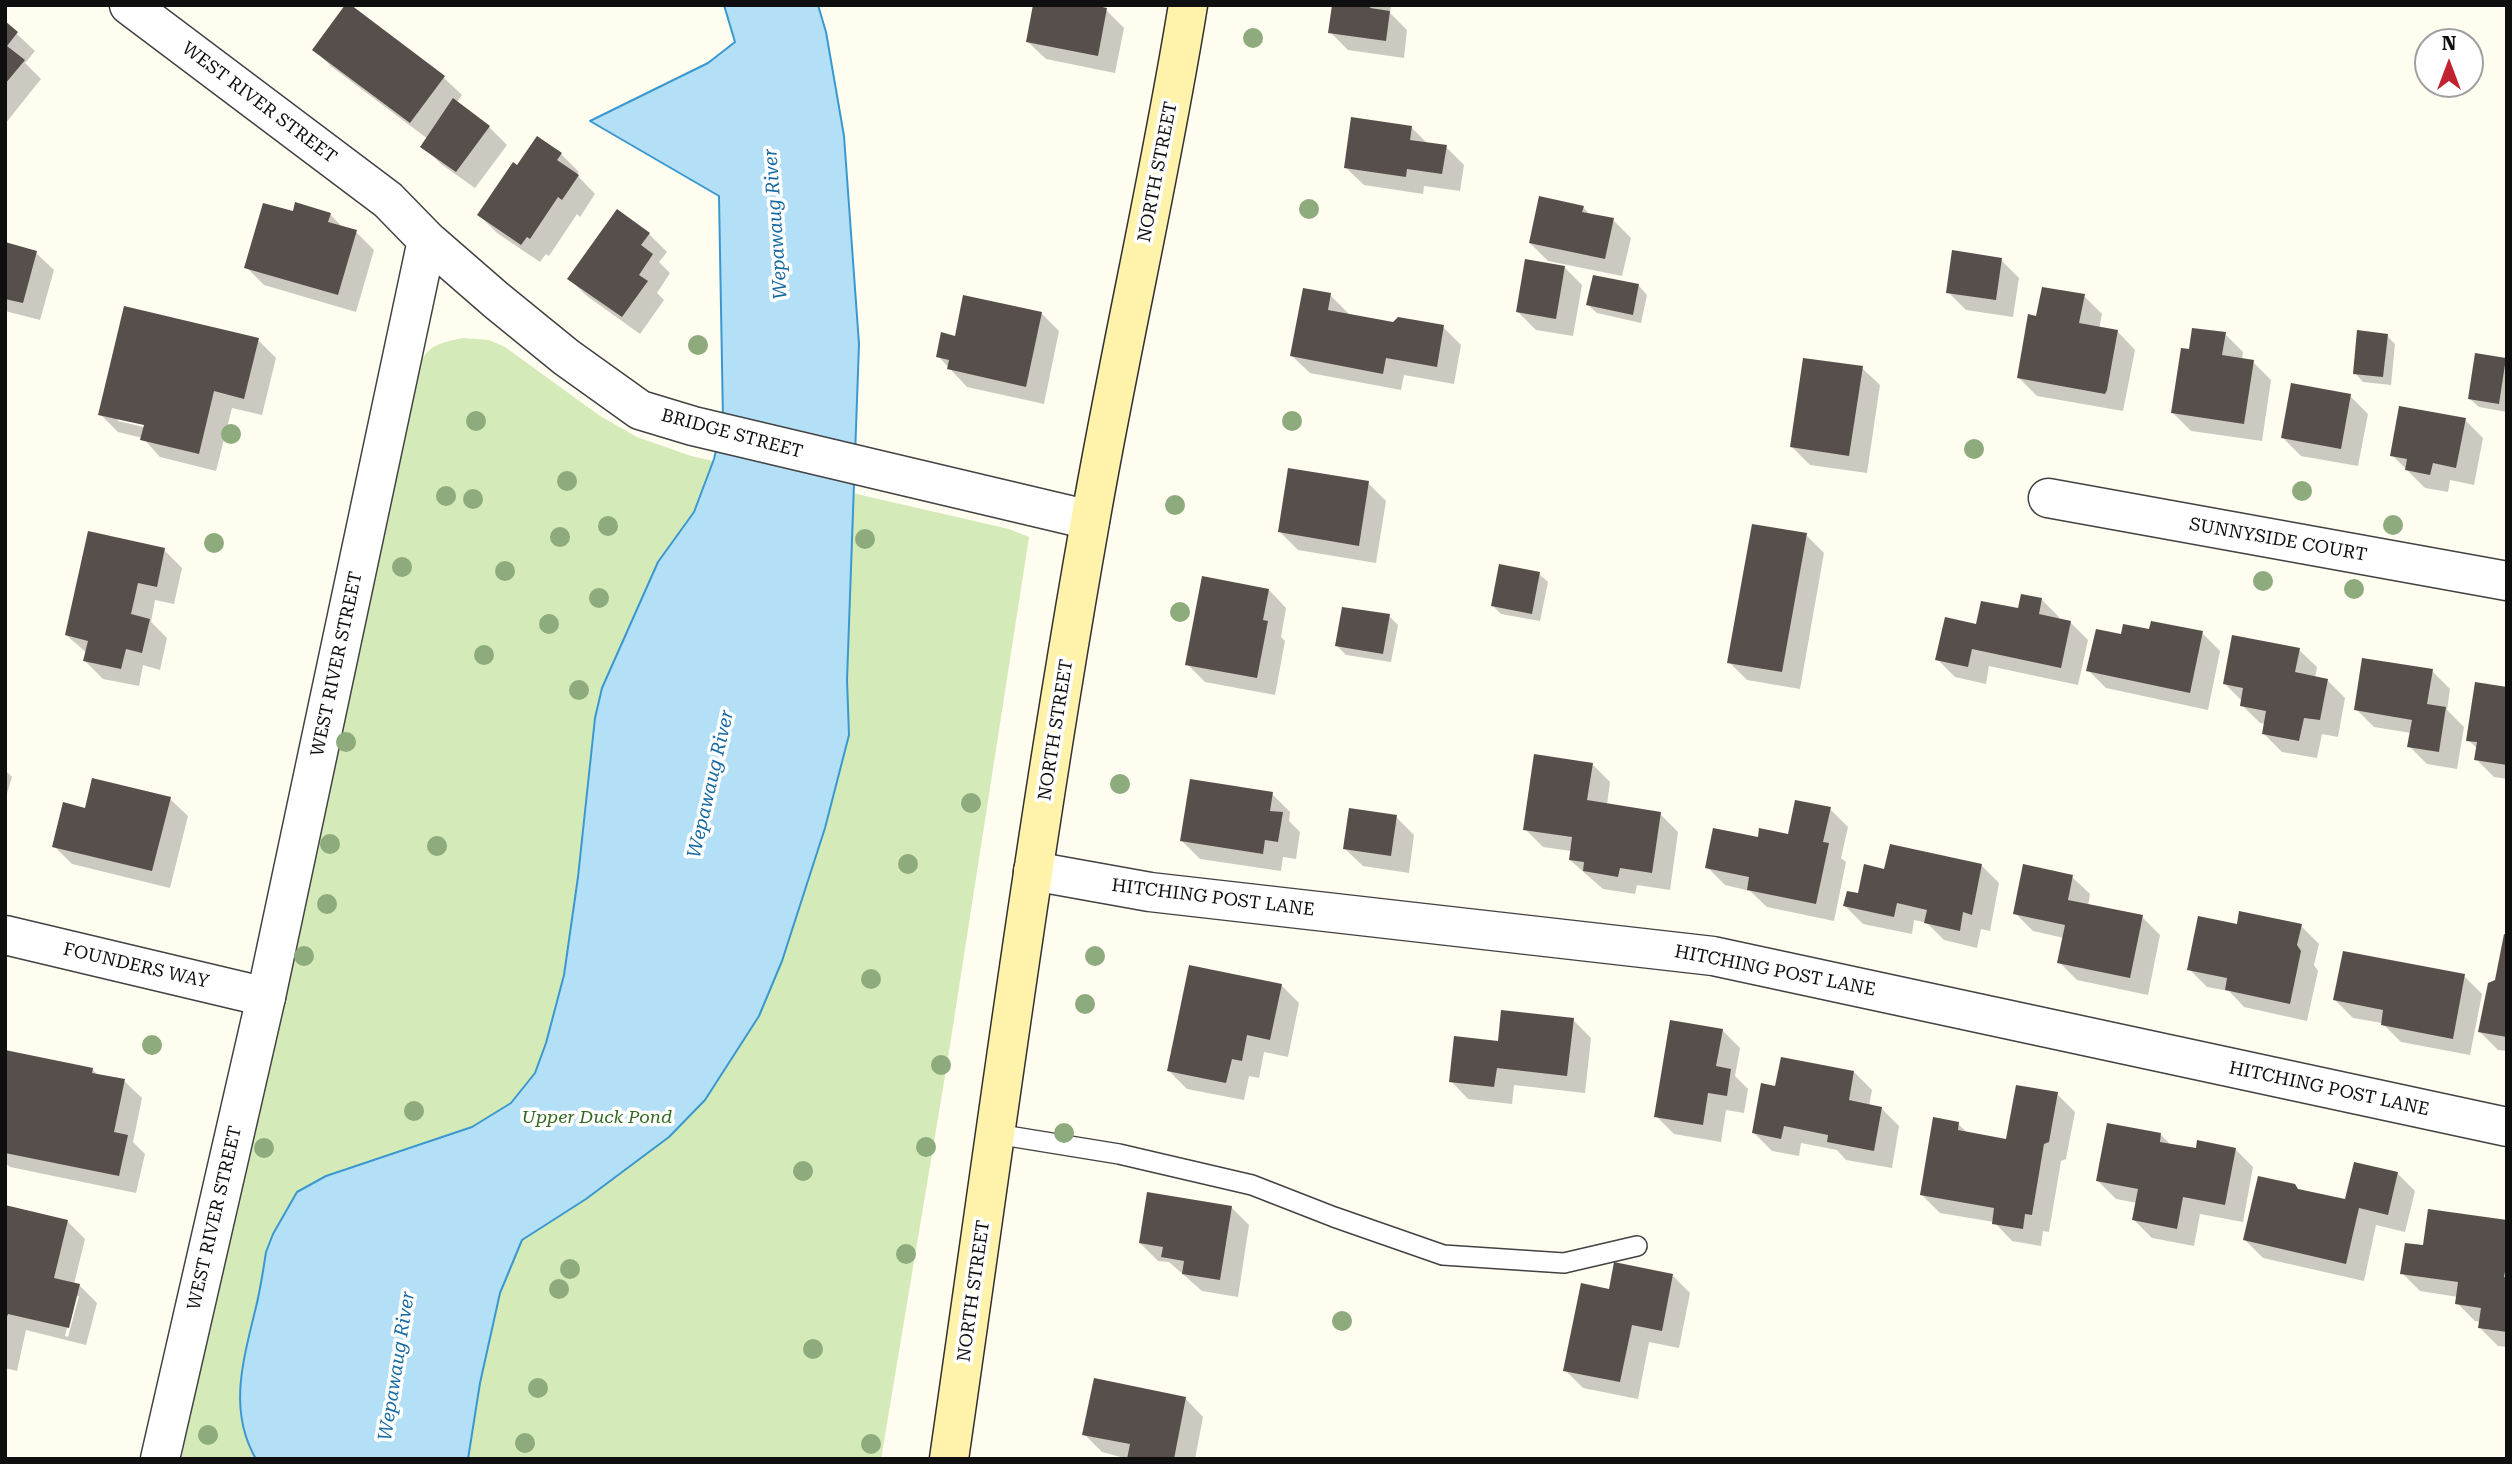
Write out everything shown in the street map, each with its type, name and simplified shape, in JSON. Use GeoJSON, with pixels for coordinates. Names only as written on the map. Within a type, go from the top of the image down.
{"type":"FeatureCollection","features":[{"type":"Feature","properties":{"kind":"main road","name":"NORTH STREET"},"geometry":{"type":"LineString","coordinates":[[950,1459],[1033,871],[1090,520],[1188,5]]}},
{"type":"Feature","properties":{"kind":"street","name":"WEST RIVER STREET"},"geometry":{"type":"LineString","coordinates":[[129,5],[388,200],[427,240],[266,997],[160,1459]]}},
{"type":"Feature","properties":{"kind":"street","name":"BRIDGE STREET"},"geometry":{"type":"LineString","coordinates":[[427,240],[566,357],[640,410],[693,426],[868,469],[1090,520]]}},
{"type":"Feature","properties":{"kind":"street","name":"SUNNYSIDE COURT"},"geometry":{"type":"LineString","coordinates":[[2048,498],[2507,581]]}},
{"type":"Feature","properties":{"kind":"street","name":"HITCHING POST LANE"},"geometry":{"type":"LineString","coordinates":[[1033,871],[1150,892],[1713,956],[2507,1127]]}},
{"type":"Feature","properties":{"kind":"street","name":"FOUNDERS WAY"},"geometry":{"type":"LineString","coordinates":[[5,935],[266,997]]}},
{"type":"Feature","properties":{"kind":"lane"},"geometry":{"type":"LineString","coordinates":[[996,1134],[1119,1154],[1252,1185],[1443,1255],[1564,1263],[1637,1246]]}},
{"type":"Feature","properties":{"kind":"green space","name":"Upper Duck Pond"},"geometry":{"type":"Polygon","coordinates":[[[463,338],[489,340],[505,347],[600,416],[637,437],[691,456],[1009,529],[1029,537],[948,1058],[881,1459],[181,1459],[413,381],[421,361],[430,350],[443,343],[463,338]]]}},
{"type":"Feature","properties":{"kind":"water","name":"Wepawaug River"},"geometry":{"type":"Polygon","coordinates":[[[724,5],[818,5],[826,32],[844,136],[859,344],[847,680],[849,735],[825,828],[782,961],[759,1016],[705,1100],[669,1137],[586,1199],[522,1240],[500,1293],[480,1383],[468,1459],[256,1459],[242,1423],[240,1386],[266,1252],[297,1192],[326,1176],[472,1127],[511,1103],[535,1073],[546,1043],[564,975],[578,877],[595,718],[602,688],[658,562],[694,512],[714,459],[723,420],[719,196],[590,121],[708,63],[735,42],[724,5]]]}},
{"type":"Feature","properties":{"kind":"building"},"geometry":{"type":"Polygon","coordinates":[[[345,5],[351,5],[445,76],[410,123],[312,50],[345,5]]]}},
{"type":"Feature","properties":{"kind":"building"},"geometry":{"type":"Polygon","coordinates":[[[1033,5],[1093,5],[1107,8],[1098,56],[1026,42],[1033,5]]]}},
{"type":"Feature","properties":{"kind":"building"},"geometry":{"type":"Polygon","coordinates":[[[1332,5],[1371,5],[1370,8],[1390,11],[1386,41],[1328,33],[1332,5]]]}},
{"type":"Feature","properties":{"kind":"building"},"geometry":{"type":"Polygon","coordinates":[[[5,21],[18,32],[7,46],[25,60],[5,84],[5,21]]]}},
{"type":"Feature","properties":{"kind":"building"},"geometry":{"type":"Polygon","coordinates":[[[453,98],[490,126],[456,172],[420,147],[453,98]]]}},
{"type":"Feature","properties":{"kind":"building"},"geometry":{"type":"Polygon","coordinates":[[[1351,117],[1412,126],[1410,140],[1447,145],[1442,174],[1407,169],[1406,177],[1344,168],[1351,117]]]}},
{"type":"Feature","properties":{"kind":"building"},"geometry":{"type":"Polygon","coordinates":[[[537,136],[562,153],[557,160],[579,175],[562,200],[558,197],[530,239],[527,237],[521,245],[477,215],[513,162],[517,165],[537,136]]]}},
{"type":"Feature","properties":{"kind":"building"},"geometry":{"type":"Polygon","coordinates":[[[1539,196],[1584,206],[1582,212],[1614,218],[1605,259],[1529,243],[1539,196]]]}},
{"type":"Feature","properties":{"kind":"building"},"geometry":{"type":"Polygon","coordinates":[[[295,202],[331,213],[328,222],[357,230],[338,295],[244,268],[263,203],[293,211],[295,202]]]}},
{"type":"Feature","properties":{"kind":"building"},"geometry":{"type":"Polygon","coordinates":[[[617,209],[650,233],[641,245],[653,254],[639,275],[648,281],[622,317],[567,279],[617,209]]]}},
{"type":"Feature","properties":{"kind":"building"},"geometry":{"type":"Polygon","coordinates":[[[5,242],[37,251],[23,303],[5,299],[5,242]]]}},
{"type":"Feature","properties":{"kind":"building"},"geometry":{"type":"Polygon","coordinates":[[[1952,250],[2002,258],[1996,300],[1946,293],[1952,250]]]}},
{"type":"Feature","properties":{"kind":"building"},"geometry":{"type":"Polygon","coordinates":[[[1525,259],[1565,266],[1556,319],[1516,312],[1525,259]]]}},
{"type":"Feature","properties":{"kind":"building"},"geometry":{"type":"Polygon","coordinates":[[[1593,275],[1639,284],[1633,315],[1586,305],[1593,275]]]}},
{"type":"Feature","properties":{"kind":"building"},"geometry":{"type":"Polygon","coordinates":[[[2042,287],[2085,294],[2079,323],[2118,330],[2105,394],[2017,378],[2028,314],[2036,316],[2042,287]]]}},
{"type":"Feature","properties":{"kind":"building"},"geometry":{"type":"Polygon","coordinates":[[[1303,288],[1331,293],[1328,310],[1393,322],[1398,317],[1444,325],[1437,367],[1386,358],[1383,374],[1290,356],[1303,288]]]}},
{"type":"Feature","properties":{"kind":"building"},"geometry":{"type":"Polygon","coordinates":[[[963,295],[1042,312],[1026,387],[947,369],[949,360],[936,357],[941,332],[955,336],[963,295]]]}},
{"type":"Feature","properties":{"kind":"building"},"geometry":{"type":"Polygon","coordinates":[[[124,306],[259,338],[244,399],[214,391],[199,454],[140,440],[144,425],[98,415],[124,306]]]}},
{"type":"Feature","properties":{"kind":"building"},"geometry":{"type":"Polygon","coordinates":[[[2192,328],[2226,332],[2222,355],[2254,360],[2244,424],[2171,413],[2181,348],[2189,349],[2192,328]]]}},
{"type":"Feature","properties":{"kind":"building"},"geometry":{"type":"Polygon","coordinates":[[[2357,330],[2388,334],[2383,377],[2353,374],[2357,330]]]}},
{"type":"Feature","properties":{"kind":"building"},"geometry":{"type":"Polygon","coordinates":[[[2475,353],[2506,358],[2499,404],[2468,399],[2475,353]]]}},
{"type":"Feature","properties":{"kind":"building"},"geometry":{"type":"Polygon","coordinates":[[[1803,358],[1863,366],[1849,456],[1790,447],[1803,358]]]}},
{"type":"Feature","properties":{"kind":"building"},"geometry":{"type":"Polygon","coordinates":[[[2291,383],[2351,394],[2341,449],[2281,438],[2291,383]]]}},
{"type":"Feature","properties":{"kind":"building"},"geometry":{"type":"Polygon","coordinates":[[[2399,406],[2466,418],[2456,468],[2433,463],[2430,475],[2405,470],[2407,459],[2390,456],[2399,406]]]}},
{"type":"Feature","properties":{"kind":"building"},"geometry":{"type":"Polygon","coordinates":[[[1288,468],[1369,481],[1359,546],[1278,532],[1288,468]]]}},
{"type":"Feature","properties":{"kind":"building"},"geometry":{"type":"Polygon","coordinates":[[[1752,524],[1807,533],[1782,672],[1727,663],[1752,524]]]}},
{"type":"Feature","properties":{"kind":"building"},"geometry":{"type":"Polygon","coordinates":[[[88,531],[165,548],[157,587],[138,583],[131,614],[150,619],[142,653],[126,649],[121,669],[83,661],[88,641],[65,635],[88,531]]]}},
{"type":"Feature","properties":{"kind":"building"},"geometry":{"type":"Polygon","coordinates":[[[1499,564],[1540,572],[1532,614],[1491,606],[1499,564]]]}},
{"type":"Feature","properties":{"kind":"building"},"geometry":{"type":"Polygon","coordinates":[[[1202,576],[1269,589],[1263,620],[1268,621],[1257,678],[1185,665],[1202,576]]]}},
{"type":"Feature","properties":{"kind":"building"},"geometry":{"type":"Polygon","coordinates":[[[2021,594],[2042,598],[2039,614],[2071,621],[2061,668],[1972,649],[1968,667],[1935,660],[1945,617],[1976,624],[1981,601],[2018,608],[2021,594]]]}},
{"type":"Feature","properties":{"kind":"building"},"geometry":{"type":"Polygon","coordinates":[[[1342,607],[1390,614],[1383,654],[1335,646],[1342,607]]]}},
{"type":"Feature","properties":{"kind":"building"},"geometry":{"type":"Polygon","coordinates":[[[2151,621],[2203,631],[2190,693],[2086,671],[2096,629],[2121,634],[2123,624],[2149,629],[2151,621]]]}},
{"type":"Feature","properties":{"kind":"building"},"geometry":{"type":"Polygon","coordinates":[[[2232,635],[2300,648],[2295,672],[2328,679],[2320,720],[2304,718],[2299,741],[2262,734],[2266,711],[2240,706],[2243,688],[2223,684],[2232,635]]]}},
{"type":"Feature","properties":{"kind":"building"},"geometry":{"type":"Polygon","coordinates":[[[2362,658],[2433,669],[2427,704],[2446,707],[2439,752],[2407,747],[2412,720],[2354,710],[2362,658]]]}},
{"type":"Feature","properties":{"kind":"building"},"geometry":{"type":"Polygon","coordinates":[[[2475,682],[2507,687],[2507,765],[2474,760],[2477,742],[2466,741],[2475,682]]]}},
{"type":"Feature","properties":{"kind":"building"},"geometry":{"type":"Polygon","coordinates":[[[1534,754],[1593,763],[1587,800],[1661,812],[1652,873],[1620,868],[1618,877],[1583,871],[1584,862],[1569,860],[1572,837],[1523,830],[1534,754]]]}},
{"type":"Feature","properties":{"kind":"building"},"geometry":{"type":"Polygon","coordinates":[[[92,778],[171,797],[152,871],[52,847],[63,802],[85,808],[92,778]]]}},
{"type":"Feature","properties":{"kind":"building"},"geometry":{"type":"Polygon","coordinates":[[[1190,779],[1273,792],[1270,811],[1283,812],[1278,842],[1265,840],[1263,854],[1180,841],[1190,779]]]}},
{"type":"Feature","properties":{"kind":"building"},"geometry":{"type":"Polygon","coordinates":[[[1795,800],[1831,807],[1823,842],[1829,843],[1816,904],[1747,890],[1749,877],[1705,868],[1713,828],[1758,837],[1759,828],[1788,834],[1795,800]]]}},
{"type":"Feature","properties":{"kind":"building"},"geometry":{"type":"Polygon","coordinates":[[[1349,808],[1397,815],[1391,856],[1343,849],[1349,808]]]}},
{"type":"Feature","properties":{"kind":"building"},"geometry":{"type":"Polygon","coordinates":[[[1890,844],[1982,864],[1972,915],[1963,912],[1960,931],[1924,923],[1927,910],[1897,903],[1894,917],[1843,906],[1847,891],[1858,893],[1864,864],[1884,869],[1890,844]]]}},
{"type":"Feature","properties":{"kind":"building"},"geometry":{"type":"Polygon","coordinates":[[[2023,864],[2073,875],[2068,900],[2143,915],[2130,978],[2057,963],[2065,925],[2013,914],[2023,864]]]}},
{"type":"Feature","properties":{"kind":"building"},"geometry":{"type":"Polygon","coordinates":[[[2239,911],[2302,924],[2297,945],[2301,951],[2290,1004],[2225,990],[2227,978],[2187,970],[2198,916],[2237,924],[2239,911]]]}},
{"type":"Feature","properties":{"kind":"building"},"geometry":{"type":"Polygon","coordinates":[[[2504,934],[2507,935],[2507,1037],[2478,1032],[2488,983],[2495,980],[2504,934]]]}},
{"type":"Feature","properties":{"kind":"building"},"geometry":{"type":"Polygon","coordinates":[[[2343,951],[2465,974],[2453,1039],[2381,1025],[2383,1010],[2333,1000],[2343,951]]]}},
{"type":"Feature","properties":{"kind":"building"},"geometry":{"type":"Polygon","coordinates":[[[1189,965],[1282,984],[1270,1040],[1247,1035],[1242,1061],[1232,1059],[1226,1083],[1167,1071],[1189,965]]]}},
{"type":"Feature","properties":{"kind":"building"},"geometry":{"type":"Polygon","coordinates":[[[1501,1010],[1574,1018],[1567,1076],[1497,1068],[1494,1087],[1449,1082],[1454,1036],[1498,1041],[1501,1010]]]}},
{"type":"Feature","properties":{"kind":"building"},"geometry":{"type":"Polygon","coordinates":[[[1670,1020],[1723,1029],[1716,1066],[1731,1069],[1727,1096],[1708,1093],[1703,1125],[1654,1117],[1670,1020]]]}},
{"type":"Feature","properties":{"kind":"building"},"geometry":{"type":"Polygon","coordinates":[[[5,1050],[93,1068],[92,1073],[125,1079],[114,1132],[128,1135],[119,1176],[5,1153],[5,1050]]]}},
{"type":"Feature","properties":{"kind":"building"},"geometry":{"type":"Polygon","coordinates":[[[1781,1057],[1854,1071],[1849,1100],[1882,1107],[1874,1151],[1827,1142],[1828,1135],[1784,1126],[1781,1139],[1752,1133],[1761,1083],[1775,1086],[1781,1057]]]}},
{"type":"Feature","properties":{"kind":"building"},"geometry":{"type":"Polygon","coordinates":[[[2016,1085],[2058,1092],[2049,1142],[2044,1144],[2032,1215],[2025,1214],[2023,1229],[1992,1224],[1994,1208],[1920,1195],[1933,1117],[1959,1122],[1958,1130],[2006,1139],[2016,1085]]]}},
{"type":"Feature","properties":{"kind":"building"},"geometry":{"type":"Polygon","coordinates":[[[2107,1123],[2161,1133],[2160,1142],[2196,1148],[2197,1140],[2236,1148],[2225,1205],[2183,1197],[2177,1229],[2132,1220],[2138,1189],[2096,1181],[2107,1123]]]}},
{"type":"Feature","properties":{"kind":"building"},"geometry":{"type":"Polygon","coordinates":[[[2354,1162],[2398,1172],[2388,1215],[2359,1208],[2346,1264],[2243,1240],[2258,1176],[2295,1184],[2298,1189],[2345,1199],[2354,1162]]]}},
{"type":"Feature","properties":{"kind":"building"},"geometry":{"type":"Polygon","coordinates":[[[1147,1192],[1232,1206],[1220,1280],[1182,1274],[1184,1261],[1161,1257],[1163,1247],[1139,1243],[1147,1192]]]}},
{"type":"Feature","properties":{"kind":"building"},"geometry":{"type":"Polygon","coordinates":[[[5,1205],[68,1220],[54,1278],[80,1284],[69,1328],[8,1314],[5,1322],[5,1205]]]}},
{"type":"Feature","properties":{"kind":"building"},"geometry":{"type":"Polygon","coordinates":[[[2428,1209],[2507,1220],[2507,1260],[2504,1277],[2507,1278],[2507,1332],[2478,1328],[2481,1308],[2455,1304],[2458,1282],[2400,1274],[2405,1243],[2423,1245],[2428,1209]]]}},
{"type":"Feature","properties":{"kind":"building"},"geometry":{"type":"Polygon","coordinates":[[[1614,1262],[1673,1274],[1662,1331],[1632,1325],[1620,1382],[1563,1371],[1581,1283],[1609,1289],[1614,1262]]]}},
{"type":"Feature","properties":{"kind":"building"},"geometry":{"type":"Polygon","coordinates":[[[1094,1378],[1186,1397],[1174,1459],[1127,1459],[1130,1444],[1082,1435],[1094,1378]]]}}]}
